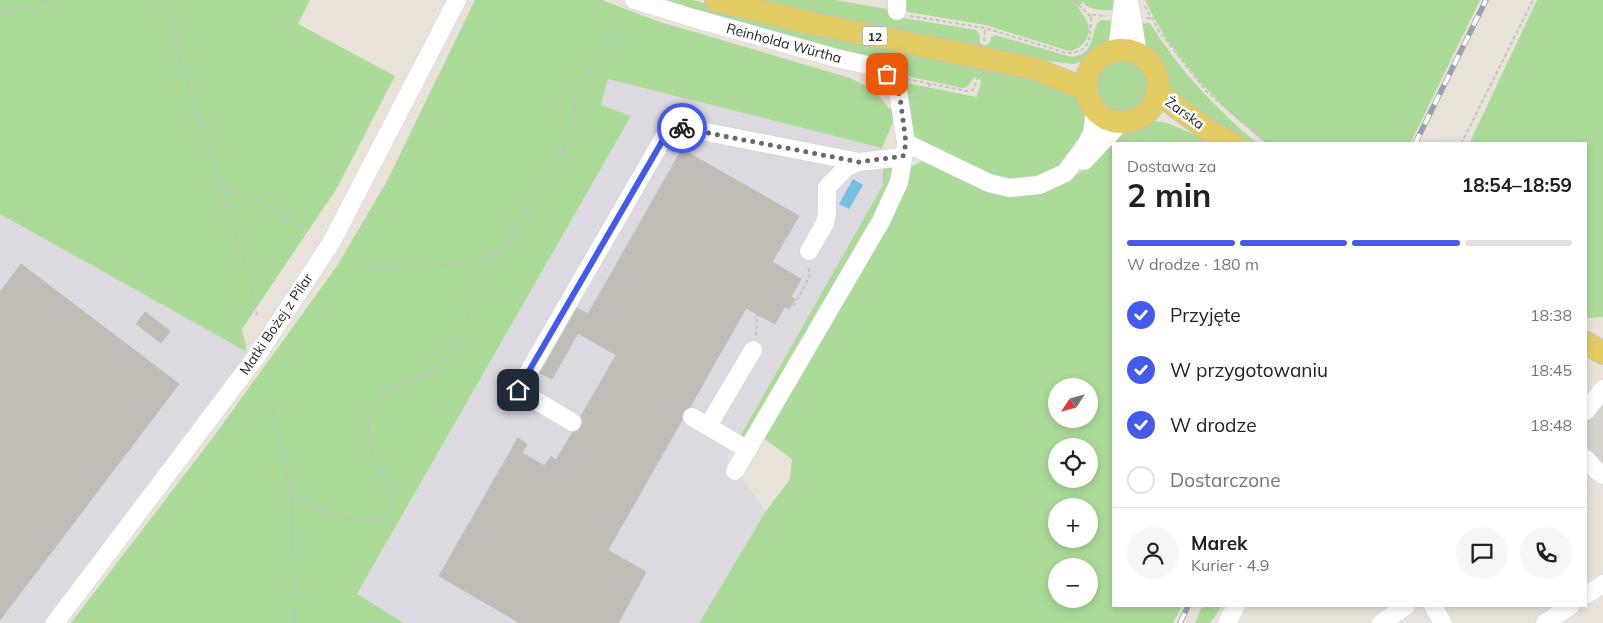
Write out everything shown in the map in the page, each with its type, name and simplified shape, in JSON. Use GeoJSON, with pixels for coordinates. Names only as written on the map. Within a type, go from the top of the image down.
{"type":"FeatureCollection","features":[{"type":"Feature","properties":{"kind":"main road","name":"12"},"geometry":{"type":"LineString","coordinates":[[716,0],[810,23],[1036,69],[1090,99],[1106,118],[1121,122]]}},
{"type":"Feature","properties":{"kind":"main road"},"geometry":{"type":"LineString","coordinates":[[1116,51],[1124,50],[1138,54],[1152,66],[1156,74],[1158,93],[1150,108],[1144,114],[1133,120],[1121,122]]}},
{"type":"Feature","properties":{"kind":"main road","name":"12"},"geometry":{"type":"LineString","coordinates":[[1036,69],[1053,67],[1077,68],[1093,65],[1103,56],[1116,51]]}},
{"type":"Feature","properties":{"kind":"main road"},"geometry":{"type":"LineString","coordinates":[[1090,99],[1088,77],[1093,65]]}},
{"type":"Feature","properties":{"kind":"main road","name":"Żarska"},"geometry":{"type":"LineString","coordinates":[[1158,93],[1212,133],[1229,142]]}},
{"type":"Feature","properties":{"kind":"main road","name":"Żarska"},"geometry":{"type":"LineString","coordinates":[[1144,114],[1165,117],[1194,129],[1212,133]]}},
{"type":"Feature","properties":{"kind":"street","name":"Matki Bożej z Pilar"},"geometry":{"type":"LineString","coordinates":[[55,623],[256,357],[330,243],[457,0]]}},
{"type":"Feature","properties":{"kind":"street","name":"Reinholda Würtha"},"geometry":{"type":"LineString","coordinates":[[634,0],[836,58],[876,67],[887,74]]}},
{"type":"Feature","properties":{"kind":"street"},"geometry":{"type":"LineString","coordinates":[[1116,51],[1123,0]]}},
{"type":"Feature","properties":{"kind":"street"},"geometry":{"type":"LineString","coordinates":[[1129,0],[1138,54]]}},
{"type":"Feature","properties":{"kind":"street"},"geometry":{"type":"LineString","coordinates":[[735,471],[881,221],[899,182],[905,150],[902,119],[898,91],[887,74]]}},
{"type":"Feature","properties":{"kind":"street"},"geometry":{"type":"LineString","coordinates":[[1065,173],[1086,146],[1092,133],[1094,120],[1090,99]]}},
{"type":"Feature","properties":{"kind":"street"},"geometry":{"type":"LineString","coordinates":[[809,251],[825,223],[827,214],[827,186],[847,167],[859,162],[905,150],[989,183],[1010,188],[1039,185],[1080,166],[1121,122]]}},
{"type":"Feature","properties":{"kind":"street"},"geometry":{"type":"LineString","coordinates":[[572,422],[518,390],[671,126],[859,162]]}},
{"type":"Feature","properties":{"kind":"street"},"geometry":{"type":"LineString","coordinates":[[708,426],[753,350]]}},
{"type":"Feature","properties":{"kind":"street"},"geometry":{"type":"LineString","coordinates":[[1587,410],[1603,389]]}},
{"type":"Feature","properties":{"kind":"street"},"geometry":{"type":"LineString","coordinates":[[692,416],[748,450]]}},
{"type":"Feature","properties":{"kind":"street"},"geometry":{"type":"LineString","coordinates":[[1587,460],[1603,475]]}},
{"type":"Feature","properties":{"kind":"street"},"geometry":{"type":"LineString","coordinates":[[1587,594],[1603,584]]}},
{"type":"Feature","properties":{"kind":"street"},"geometry":{"type":"LineString","coordinates":[[1227,623],[1235,607]]}},
{"type":"Feature","properties":{"kind":"street"},"geometry":{"type":"LineString","coordinates":[[1381,623],[1405,607]]}},
{"type":"Feature","properties":{"kind":"street"},"geometry":{"type":"LineString","coordinates":[[1434,607],[1444,623]]}},
{"type":"Feature","properties":{"kind":"street"},"geometry":{"type":"LineString","coordinates":[[1545,623],[1569,607]]}},
{"type":"Feature","properties":{"kind":"path"},"geometry":{"type":"LineString","coordinates":[[0,10],[32,6],[50,0]]}},
{"type":"Feature","properties":{"kind":"path"},"geometry":{"type":"LineString","coordinates":[[162,0],[247,270],[257,315]]}},
{"type":"Feature","properties":{"kind":"path"},"geometry":{"type":"LineString","coordinates":[[897,6],[899,14],[985,28],[1060,51],[1074,53],[1084,48],[1087,44],[1091,33],[1091,17],[1074,0]]}},
{"type":"Feature","properties":{"kind":"path"},"geometry":{"type":"LineString","coordinates":[[1142,0],[1160,33],[1206,91],[1266,142]]}},
{"type":"Feature","properties":{"kind":"path"},"geometry":{"type":"LineString","coordinates":[[1462,142],[1533,0]]}},
{"type":"Feature","properties":{"kind":"path"},"geometry":{"type":"LineString","coordinates":[[1091,17],[1093,15],[1110,16]]}},
{"type":"Feature","properties":{"kind":"path"},"geometry":{"type":"LineString","coordinates":[[291,494],[318,509],[341,517],[364,521],[382,516],[390,508],[389,488],[371,453],[368,418],[377,400],[387,390],[419,378],[440,366],[460,344],[473,296],[483,272],[497,253],[507,245],[558,159],[571,133],[577,96],[582,83],[605,50],[617,28]]}},
{"type":"Feature","properties":{"kind":"path"},"geometry":{"type":"LineString","coordinates":[[984,45],[985,28]]}},
{"type":"Feature","properties":{"kind":"path"},"geometry":{"type":"LineString","coordinates":[[887,74],[971,91],[978,78]]}},
{"type":"Feature","properties":{"kind":"path"},"geometry":{"type":"LineString","coordinates":[[902,119],[919,94],[931,84]]}},
{"type":"Feature","properties":{"kind":"path"},"geometry":{"type":"LineString","coordinates":[[222,188],[258,200],[304,228]]}},
{"type":"Feature","properties":{"kind":"path"},"geometry":{"type":"LineString","coordinates":[[793,304],[810,276],[807,258],[809,251]]}},
{"type":"Feature","properties":{"kind":"path"},"geometry":{"type":"LineString","coordinates":[[362,266],[453,264],[482,259],[497,253]]}},
{"type":"Feature","properties":{"kind":"path"},"geometry":{"type":"LineString","coordinates":[[753,350],[757,313]]}},
{"type":"Feature","properties":{"kind":"path"},"geometry":{"type":"LineString","coordinates":[[271,401],[291,494],[295,623]]}},
{"type":"Feature","properties":{"kind":"shaded area"},"geometry":{"type":"Polygon","coordinates":[[[608,79],[882,148],[884,185],[727,458],[766,511],[699,623],[404,623],[357,595],[631,116],[601,105],[608,79]]]}},
{"type":"Feature","properties":{"kind":"shaded area"},"geometry":{"type":"Polygon","coordinates":[[[0,214],[247,352],[43,623],[0,623],[0,214]]]}},
{"type":"Feature","properties":{"kind":"shaded area"},"geometry":{"type":"Polygon","coordinates":[[[1603,398],[1603,469],[1592,457],[1587,446],[1587,421],[1589,414],[1603,398]]]}},
{"type":"Feature","properties":{"kind":"green space"},"geometry":{"type":"Polygon","coordinates":[[[0,0],[310,0],[298,24],[395,76],[337,188],[242,329],[247,352],[0,214],[0,0]]]}},
{"type":"Feature","properties":{"kind":"green space"},"geometry":{"type":"Polygon","coordinates":[[[475,0],[602,0],[657,21],[850,78],[872,89],[896,115],[882,148],[608,79],[601,105],[631,116],[357,594],[404,623],[71,623],[214,436],[337,266],[387,181],[475,0]]]}},
{"type":"Feature","properties":{"kind":"green space"},"geometry":{"type":"Polygon","coordinates":[[[644,0],[693,0],[733,11],[1033,76],[1085,100],[1089,113],[1083,142],[1058,168],[1038,178],[1015,181],[991,176],[918,139],[913,134],[902,82],[977,97],[980,79],[974,77],[968,86],[962,88],[898,74],[644,0]]]}},
{"type":"Feature","properties":{"kind":"green space"},"geometry":{"type":"Polygon","coordinates":[[[742,0],[835,0],[893,10],[898,17],[976,30],[980,35],[980,43],[984,46],[990,43],[991,37],[995,35],[1072,57],[1084,53],[1088,49],[1098,22],[1102,20],[1117,21],[1110,45],[1107,48],[1092,59],[1073,64],[1009,56],[742,0]]]}},
{"type":"Feature","properties":{"kind":"green space"},"geometry":{"type":"Polygon","coordinates":[[[901,0],[1117,0],[1118,10],[1094,9],[1083,2],[1078,7],[1088,23],[1089,33],[1086,41],[1069,51],[985,25],[902,11],[901,0]]]}},
{"type":"Feature","properties":{"kind":"green space"},"geometry":{"type":"Polygon","coordinates":[[[1145,0],[1480,0],[1411,142],[1265,142],[1229,112],[1199,81],[1166,39],[1145,0]]]}},
{"type":"Feature","properties":{"kind":"green space"},"geometry":{"type":"Polygon","coordinates":[[[1537,0],[1603,0],[1603,317],[1587,318],[1587,142],[1470,142],[1537,0]]]}},
{"type":"Feature","properties":{"kind":"green space"},"geometry":{"type":"Polygon","coordinates":[[[1150,23],[1173,57],[1199,88],[1227,117],[1256,142],[1241,142],[1210,125],[1164,88],[1158,65],[1144,51],[1137,24],[1150,23]]]}},
{"type":"Feature","properties":{"kind":"green space"},"geometry":{"type":"Polygon","coordinates":[[[1122,61],[1132,63],[1140,69],[1146,77],[1148,87],[1146,97],[1140,105],[1132,111],[1122,113],[1112,111],[1104,105],[1098,97],[1096,87],[1098,77],[1104,69],[1112,63],[1122,61]]]}},
{"type":"Feature","properties":{"kind":"green space"},"geometry":{"type":"Polygon","coordinates":[[[1157,121],[1170,124],[1211,142],[1112,142],[1123,132],[1144,122],[1157,121]]]}},
{"type":"Feature","properties":{"kind":"green space"},"geometry":{"type":"Polygon","coordinates":[[[1112,142],[1112,607],[1181,607],[1173,623],[699,623],[766,511],[790,479],[792,459],[762,437],[910,167],[923,161],[930,162],[1018,196],[1035,194],[1050,189],[1072,178],[1089,165],[1112,142]]]}},
{"type":"Feature","properties":{"kind":"green space"},"geometry":{"type":"Polygon","coordinates":[[[883,163],[894,167],[890,190],[748,441],[738,440],[883,185],[883,163]]]}},
{"type":"Feature","properties":{"kind":"green space"},"geometry":{"type":"Polygon","coordinates":[[[1202,607],[1221,607],[1210,623],[1195,623],[1202,607]]]}},
{"type":"Feature","properties":{"kind":"water"},"geometry":{"type":"Polygon","coordinates":[[[853,179],[863,185],[849,209],[839,204],[853,179]]]}},
{"type":"Feature","properties":{"kind":"building"},"geometry":{"type":"Polygon","coordinates":[[[682,149],[799,216],[772,262],[801,279],[791,297],[795,299],[789,309],[785,306],[775,324],[746,308],[690,407],[683,412],[682,420],[608,550],[646,572],[618,623],[520,623],[439,576],[518,438],[527,444],[522,453],[545,466],[551,456],[556,460],[572,433],[578,431],[581,427],[583,422],[581,416],[616,355],[578,333],[552,379],[540,373],[577,308],[588,314],[682,149]]]}},
{"type":"Feature","properties":{"kind":"building"},"geometry":{"type":"Polygon","coordinates":[[[21,264],[179,384],[0,620],[0,292],[21,264]]]}},
{"type":"Feature","properties":{"kind":"building"},"geometry":{"type":"Polygon","coordinates":[[[145,312],[170,331],[161,343],[136,324],[145,312]]]}},
{"type":"Feature","properties":{"kind":"railway"},"geometry":{"type":"LineString","coordinates":[[1416,142],[1486,0]]}},
{"type":"Feature","properties":{"kind":"railway"},"geometry":{"type":"LineString","coordinates":[[1180,623],[1188,607]]}},
{"type":"Feature","properties":{"kind":"way so far"},"geometry":{"type":"LineString","coordinates":[[682,128],[859,162],[903,156],[906,143],[900,97],[895,84],[887,74]]}},
{"type":"Feature","properties":{"kind":"route"},"geometry":{"type":"LineString","coordinates":[[518,390],[671,126],[682,128]]}}]}
